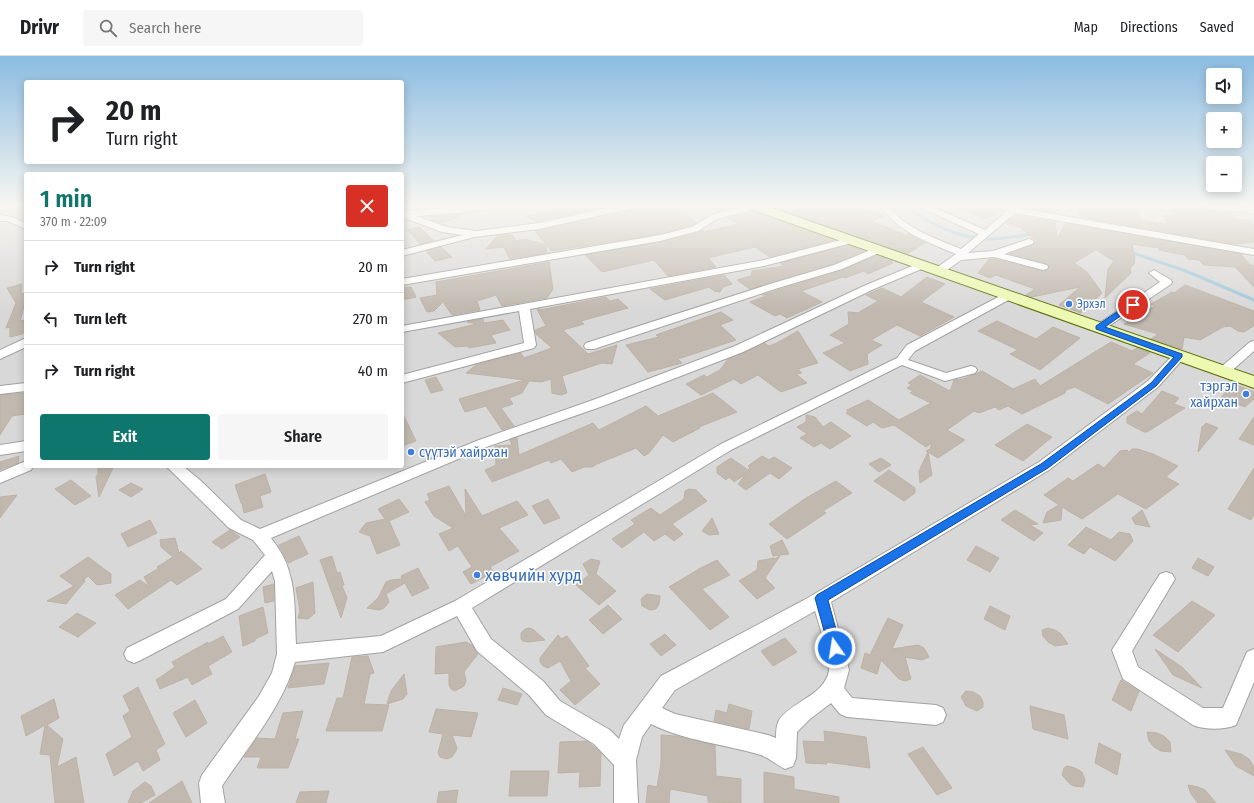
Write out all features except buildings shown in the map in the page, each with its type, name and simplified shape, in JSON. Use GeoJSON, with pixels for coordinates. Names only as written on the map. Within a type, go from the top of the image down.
{"type":"FeatureCollection","features":[{"type":"Feature","properties":{"kind":"main road"},"geometry":{"type":"LineString","coordinates":[[852,240],[1254,382]]}},
{"type":"Feature","properties":{"kind":"street"},"geometry":{"type":"LineString","coordinates":[[404,252],[453,240]]}},
{"type":"Feature","properties":{"kind":"street"},"geometry":{"type":"LineString","coordinates":[[404,282],[649,240]]}},
{"type":"Feature","properties":{"kind":"street"},"geometry":{"type":"LineString","coordinates":[[404,329],[757,265],[852,240]]}},
{"type":"Feature","properties":{"kind":"street"},"geometry":{"type":"LineString","coordinates":[[931,240],[960,255],[994,254],[1042,267]]}},
{"type":"Feature","properties":{"kind":"street"},"geometry":{"type":"LineString","coordinates":[[939,271],[977,240]]}},
{"type":"Feature","properties":{"kind":"street"},"geometry":{"type":"LineString","coordinates":[[1189,240],[1254,252]]}},
{"type":"Feature","properties":{"kind":"street"},"geometry":{"type":"LineString","coordinates":[[994,254],[1029,242]]}},
{"type":"Feature","properties":{"kind":"street"},"geometry":{"type":"LineString","coordinates":[[590,346],[774,286],[838,267],[878,250]]}},
{"type":"Feature","properties":{"kind":"street"},"geometry":{"type":"LineString","coordinates":[[259,536],[484,443],[598,403],[739,349],[863,290],[922,265]]}},
{"type":"Feature","properties":{"kind":"street"},"geometry":{"type":"LineString","coordinates":[[1099,328],[1167,282],[1154,273]]}},
{"type":"Feature","properties":{"kind":"street"},"geometry":{"type":"LineString","coordinates":[[287,654],[383,644],[461,606],[726,447],[901,361],[912,348],[1008,296]]}},
{"type":"Feature","properties":{"kind":"street"},"geometry":{"type":"LineString","coordinates":[[404,377],[530,345],[524,308]]}},
{"type":"Feature","properties":{"kind":"street"},"geometry":{"type":"LineString","coordinates":[[1,354],[24,343]]}},
{"type":"Feature","properties":{"kind":"street"},"geometry":{"type":"LineString","coordinates":[[1224,371],[1254,346]]}},
{"type":"Feature","properties":{"kind":"street"},"geometry":{"type":"LineString","coordinates":[[626,803],[625,760],[632,732],[668,683],[821,598],[1044,466],[1154,384],[1179,356]]}},
{"type":"Feature","properties":{"kind":"street"},"geometry":{"type":"LineString","coordinates":[[901,361],[946,377],[971,370]]}},
{"type":"Feature","properties":{"kind":"street"},"geometry":{"type":"LineString","coordinates":[[0,390],[24,387]]}},
{"type":"Feature","properties":{"kind":"street"},"geometry":{"type":"LineString","coordinates":[[0,450],[24,446]]}},
{"type":"Feature","properties":{"kind":"street"},"geometry":{"type":"LineString","coordinates":[[0,478],[24,467]]}},
{"type":"Feature","properties":{"kind":"street"},"geometry":{"type":"LineString","coordinates":[[175,468],[196,485],[235,524],[259,536],[275,555],[284,581],[287,654],[281,676],[266,703],[210,783],[213,803]]}},
{"type":"Feature","properties":{"kind":"street"},"geometry":{"type":"LineString","coordinates":[[134,654],[232,604],[275,555]]}},
{"type":"Feature","properties":{"kind":"street"},"geometry":{"type":"LineString","coordinates":[[1166,579],[1122,650],[1130,672],[1200,718],[1229,718],[1254,658]]}},
{"type":"Feature","properties":{"kind":"street"},"geometry":{"type":"LineString","coordinates":[[647,711],[673,724],[768,746],[785,758],[787,727],[803,712],[833,690],[839,670],[832,637],[821,598]]}},
{"type":"Feature","properties":{"kind":"street"},"geometry":{"type":"LineString","coordinates":[[461,606],[484,645],[536,688],[553,708],[602,737],[625,760]]}},
{"type":"Feature","properties":{"kind":"street"},"geometry":{"type":"LineString","coordinates":[[833,690],[847,707],[936,715]]}},
{"type":"Feature","properties":{"kind":"shaded area"},"geometry":{"type":"Polygon","coordinates":[[[0,240],[24,240],[24,468],[404,468],[404,240],[1254,240],[1254,803],[0,803],[0,240]]]}},
{"type":"Feature","properties":{"kind":"waterway"},"geometry":{"type":"LineString","coordinates":[[1130,252],[1186,271],[1254,300]]}},
{"type":"Feature","properties":{"kind":"place","name":"Эрхэл"},"geometry":{"type":"Point","coordinates":[1069,304]}},
{"type":"Feature","properties":{"kind":"place","name":"тэргэл хайрхан"},"geometry":{"type":"Point","coordinates":[1246,394]}},
{"type":"Feature","properties":{"kind":"place","name":"сүүтэй хайрхан"},"geometry":{"type":"Point","coordinates":[411,452]}},
{"type":"Feature","properties":{"kind":"place","name":"хөвчийн хурд"},"geometry":{"type":"Point","coordinates":[477,575]}},
{"type":"Feature","properties":{"kind":"route"},"geometry":{"type":"LineString","coordinates":[[835,648],[821,598],[1044,466],[1154,384],[1179,356],[1099,328],[1133,305]]}}]}
